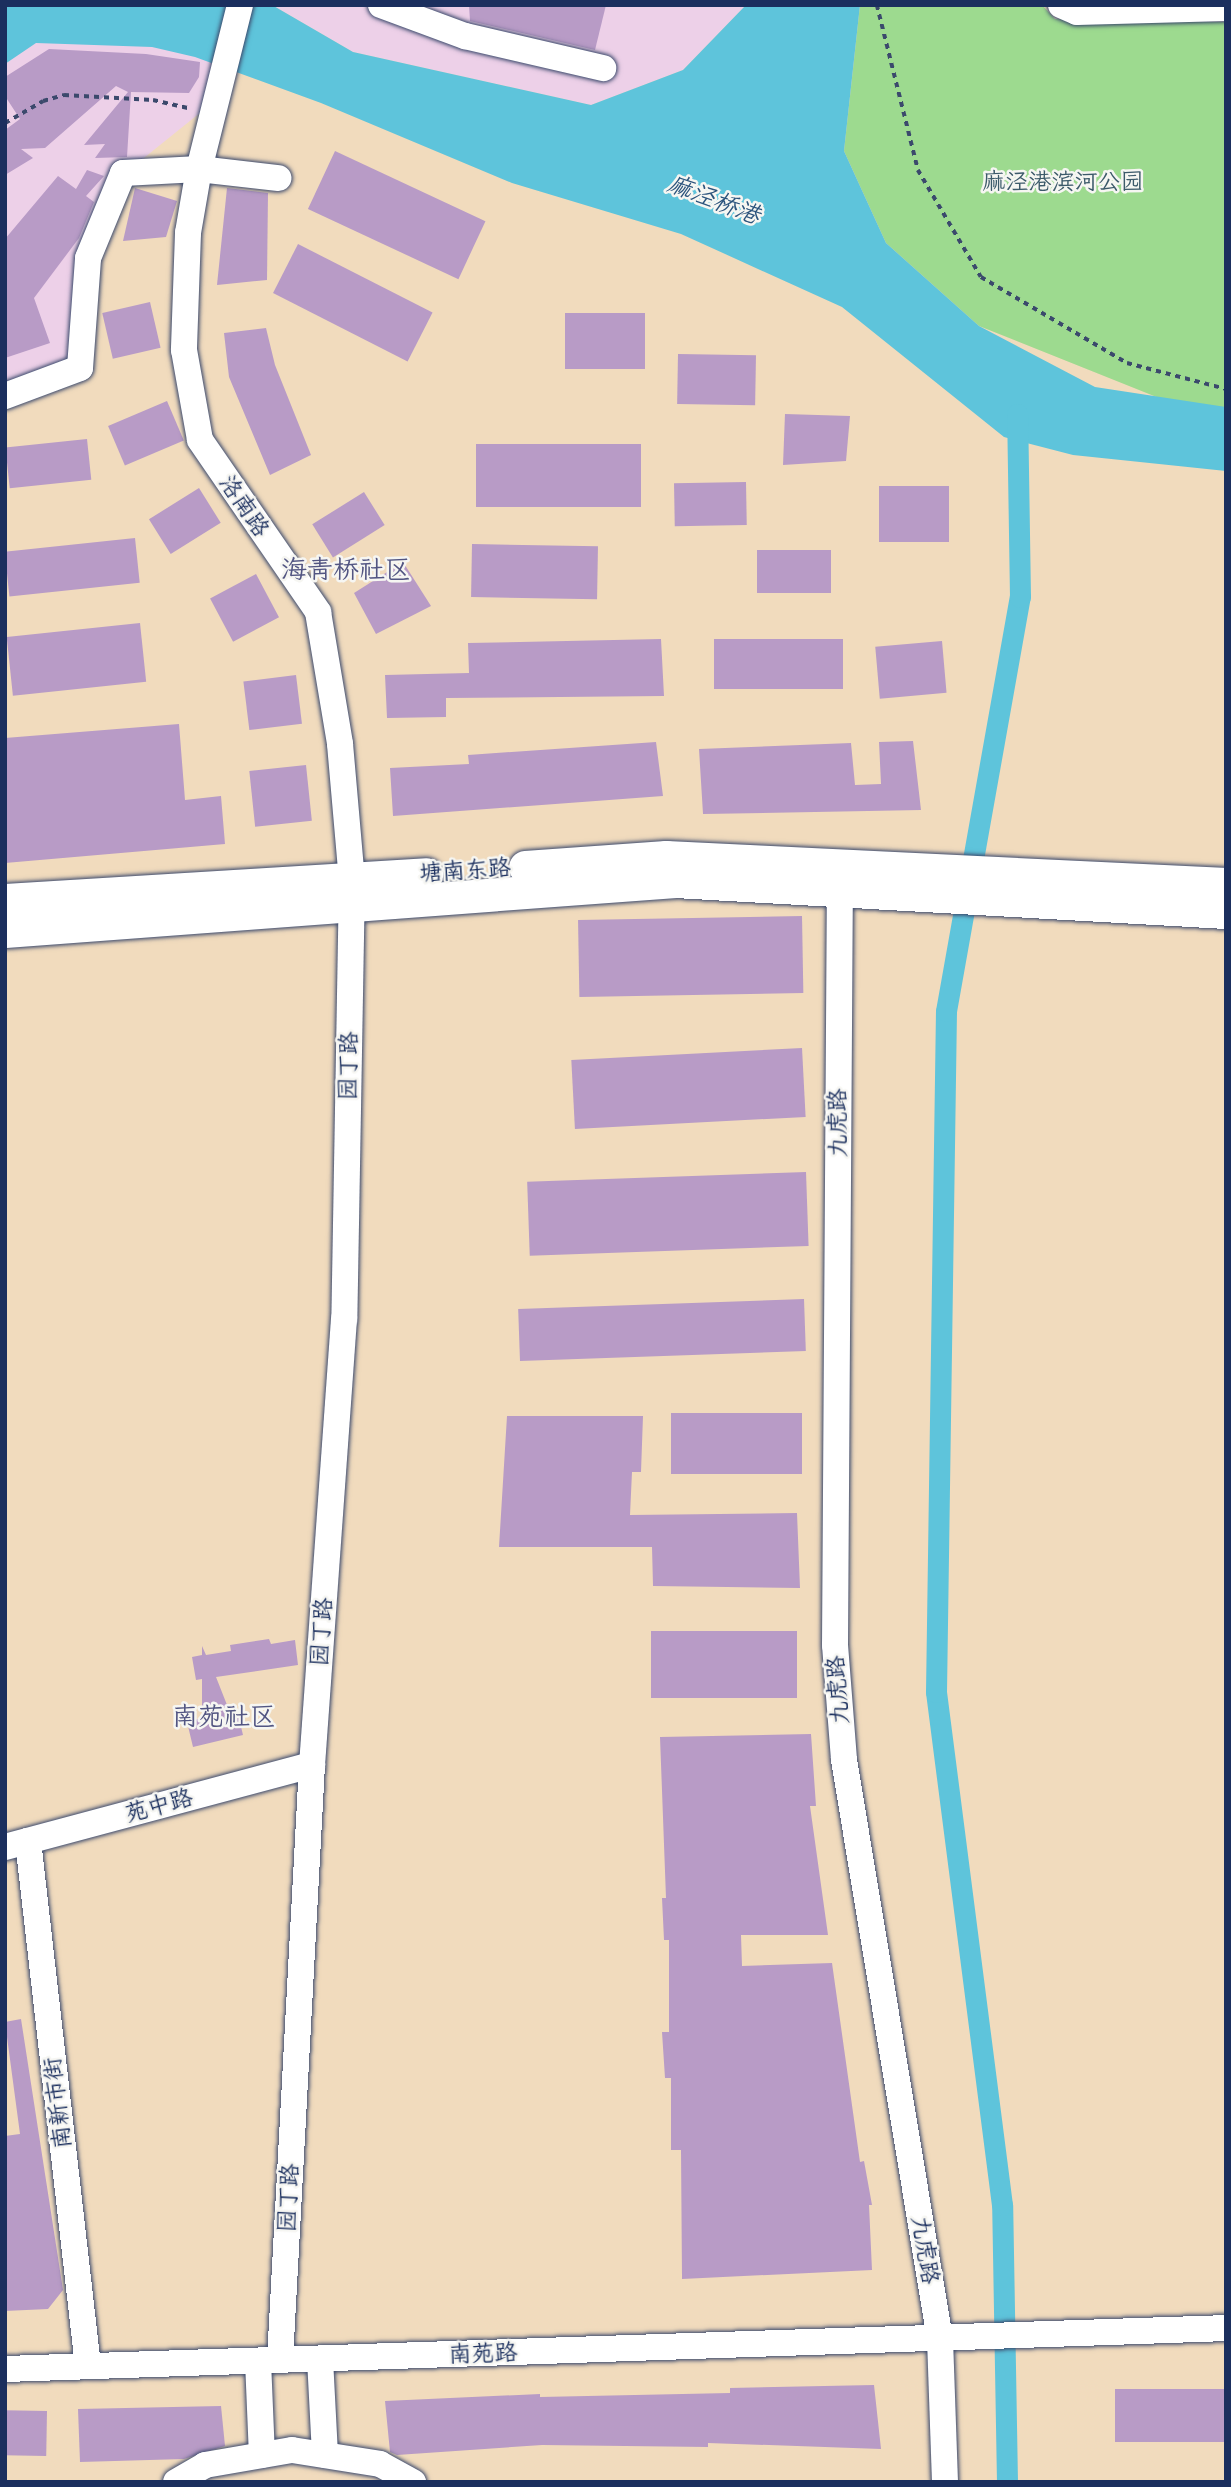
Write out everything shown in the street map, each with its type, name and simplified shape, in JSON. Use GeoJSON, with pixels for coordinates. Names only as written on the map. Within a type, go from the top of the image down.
{"type":"FeatureCollection","features":[{"type":"Feature","properties":{"kind":"main road","name":"塘南东路"},"geometry":{"type":"LineString","coordinates":[[5,900],[840,878],[1011,887]]}},
{"type":"Feature","properties":{"kind":"main road"},"geometry":{"type":"LineString","coordinates":[[1011,887],[1226,884]]}},
{"type":"Feature","properties":{"kind":"main road"},"geometry":{"type":"LineString","coordinates":[[1011,887],[1226,912]]}},
{"type":"Feature","properties":{"kind":"main road","name":"塘南东路"},"geometry":{"type":"LineString","coordinates":[[5,931],[352,892]]}},
{"type":"Feature","properties":{"kind":"street","name":"洛南路"},"geometry":{"type":"LineString","coordinates":[[240,5],[199,169],[188,233],[184,350],[200,440],[318,612],[341,744],[352,892]]}},
{"type":"Feature","properties":{"kind":"street"},"geometry":{"type":"LineString","coordinates":[[382,5],[465,36],[603,68]]}},
{"type":"Feature","properties":{"kind":"street"},"geometry":{"type":"LineString","coordinates":[[1061,5],[1077,12],[1226,8]]}},
{"type":"Feature","properties":{"kind":"street"},"geometry":{"type":"LineString","coordinates":[[5,396],[80,368],[89,258],[123,173],[199,169],[278,178]]}},
{"type":"Feature","properties":{"kind":"street","name":"九虎路"},"geometry":{"type":"LineString","coordinates":[[840,878],[835,1645],[844,1760],[951,2339],[944,2482]]}},
{"type":"Feature","properties":{"kind":"street","name":"园丁路"},"geometry":{"type":"LineString","coordinates":[[262,2455],[344,1320],[352,892]]}},
{"type":"Feature","properties":{"kind":"street","name":"苑中路"},"geometry":{"type":"LineString","coordinates":[[17,1844],[312,1765]]}},
{"type":"Feature","properties":{"kind":"street","name":"南新市街"},"geometry":{"type":"LineString","coordinates":[[17,1844],[88,2366]]}},
{"type":"Feature","properties":{"kind":"street","name":"南苑路"},"geometry":{"type":"LineString","coordinates":[[5,2369],[1226,2328]]}},
{"type":"Feature","properties":{"kind":"street"},"geometry":{"type":"LineString","coordinates":[[320,2359],[325,2455]]}},
{"type":"Feature","properties":{"kind":"street"},"geometry":{"type":"LineString","coordinates":[[176,2482],[205,2465],[292,2450],[380,2464],[413,2482]]}},
{"type":"Feature","properties":{"kind":"path"},"geometry":{"type":"LineString","coordinates":[[877,5],[918,170],[981,277],[1127,363],[1226,389]]}},
{"type":"Feature","properties":{"kind":"path"},"geometry":{"type":"LineString","coordinates":[[5,123],[43,101],[64,95],[153,100],[214,107]]}},
{"type":"Feature","properties":{"kind":"shaded area"},"geometry":{"type":"Polygon","coordinates":[[[5,5],[240,5],[216,100],[114,182],[80,368],[5,392],[5,5]]]}},
{"type":"Feature","properties":{"kind":"shaded area"},"geometry":{"type":"Polygon","coordinates":[[[272,5],[746,5],[683,70],[591,105],[353,52],[272,5]]]}},
{"type":"Feature","properties":{"kind":"green space","name":"麻泾港滨河公园"},"geometry":{"type":"Polygon","coordinates":[[[860,5],[1042,5],[1055,19],[1226,22],[1226,408],[1184,408],[979,326],[886,243],[844,151],[860,5]]]}},
{"type":"Feature","properties":{"kind":"water","name":"麻泾桥港"},"geometry":{"type":"Polygon","coordinates":[[[5,5],[272,5],[353,52],[591,105],[683,70],[746,5],[860,5],[844,151],[886,243],[979,326],[1095,387],[1226,407],[1226,471],[1073,455],[1004,437],[842,307],[681,234],[512,183],[321,103],[195,57],[152,47],[36,43],[5,64],[5,5]]]}},
{"type":"Feature","properties":{"kind":"building"},"geometry":{"type":"Polygon","coordinates":[[[469,5],[606,5],[595,50],[470,21],[469,5]]]}},
{"type":"Feature","properties":{"kind":"building"},"geometry":{"type":"Polygon","coordinates":[[[49,49],[146,54],[200,62],[199,77],[189,93],[131,92],[127,157],[95,158],[105,144],[84,145],[128,92],[116,86],[45,148],[21,149],[33,158],[5,175],[5,130],[20,119],[5,96],[5,77],[49,49]]]}},
{"type":"Feature","properties":{"kind":"building"},"geometry":{"type":"Polygon","coordinates":[[[335,151],[485,221],[458,279],[308,209],[335,151]]]}},
{"type":"Feature","properties":{"kind":"building"},"geometry":{"type":"Polygon","coordinates":[[[87,170],[104,176],[86,196],[94,202],[79,238],[34,298],[50,343],[5,358],[5,239],[58,176],[76,189],[87,170]]]}},
{"type":"Feature","properties":{"kind":"building"},"geometry":{"type":"Polygon","coordinates":[[[135,188],[177,201],[166,237],[123,241],[135,188]]]}},
{"type":"Feature","properties":{"kind":"building"},"geometry":{"type":"Polygon","coordinates":[[[227,188],[268,193],[267,280],[217,285],[227,188]]]}},
{"type":"Feature","properties":{"kind":"building"},"geometry":{"type":"Polygon","coordinates":[[[298,244],[433,313],[408,362],[273,293],[298,244]]]}},
{"type":"Feature","properties":{"kind":"building"},"geometry":{"type":"Polygon","coordinates":[[[150,302],[161,348],[113,359],[102,313],[150,302]]]}},
{"type":"Feature","properties":{"kind":"building"},"geometry":{"type":"Polygon","coordinates":[[[565,313],[645,313],[645,369],[565,369],[565,313]]]}},
{"type":"Feature","properties":{"kind":"building"},"geometry":{"type":"Polygon","coordinates":[[[266,328],[275,365],[311,455],[270,475],[229,377],[224,333],[266,328]]]}},
{"type":"Feature","properties":{"kind":"building"},"geometry":{"type":"Polygon","coordinates":[[[678,354],[756,355],[755,405],[677,404],[678,354]]]}},
{"type":"Feature","properties":{"kind":"building"},"geometry":{"type":"Polygon","coordinates":[[[167,401],[184,441],[125,466],[108,426],[167,401]]]}},
{"type":"Feature","properties":{"kind":"building"},"geometry":{"type":"Polygon","coordinates":[[[785,414],[850,416],[846,461],[783,465],[785,414]]]}},
{"type":"Feature","properties":{"kind":"building"},"geometry":{"type":"Polygon","coordinates":[[[87,439],[91,480],[10,488],[5,448],[87,439]]]}},
{"type":"Feature","properties":{"kind":"building"},"geometry":{"type":"Polygon","coordinates":[[[476,444],[641,444],[641,507],[476,507],[476,444]]]}},
{"type":"Feature","properties":{"kind":"building"},"geometry":{"type":"Polygon","coordinates":[[[746,482],[747,525],[675,526],[674,483],[746,482]]]}},
{"type":"Feature","properties":{"kind":"building"},"geometry":{"type":"Polygon","coordinates":[[[879,486],[949,486],[949,542],[879,542],[879,486]]]}},
{"type":"Feature","properties":{"kind":"building"},"geometry":{"type":"Polygon","coordinates":[[[199,488],[221,523],[171,554],[149,519],[199,488]]]}},
{"type":"Feature","properties":{"kind":"building"},"geometry":{"type":"Polygon","coordinates":[[[364,492],[385,525],[333,557],[312,524],[364,492]]]}},
{"type":"Feature","properties":{"kind":"building"},"geometry":{"type":"Polygon","coordinates":[[[135,538],[140,583],[9,596],[5,552],[135,538]]]}},
{"type":"Feature","properties":{"kind":"building"},"geometry":{"type":"Polygon","coordinates":[[[472,544],[598,546],[597,599],[471,597],[472,544]]]}},
{"type":"Feature","properties":{"kind":"building"},"geometry":{"type":"Polygon","coordinates":[[[757,550],[831,550],[831,593],[757,593],[757,550]]]}},
{"type":"Feature","properties":{"kind":"building"},"geometry":{"type":"Polygon","coordinates":[[[403,562],[431,606],[376,634],[354,593],[403,562]]]}},
{"type":"Feature","properties":{"kind":"building"},"geometry":{"type":"Polygon","coordinates":[[[256,574],[279,617],[233,642],[210,598],[256,574]]]}},
{"type":"Feature","properties":{"kind":"building"},"geometry":{"type":"Polygon","coordinates":[[[140,623],[146,682],[13,696],[7,637],[140,623]]]}},
{"type":"Feature","properties":{"kind":"building"},"geometry":{"type":"Polygon","coordinates":[[[661,639],[664,696],[446,698],[446,717],[387,718],[385,675],[469,673],[468,643],[661,639]]]}},
{"type":"Feature","properties":{"kind":"building"},"geometry":{"type":"Polygon","coordinates":[[[714,639],[843,639],[843,689],[714,689],[714,639]]]}},
{"type":"Feature","properties":{"kind":"building"},"geometry":{"type":"Polygon","coordinates":[[[942,641],[947,693],[880,699],[875,647],[942,641]]]}},
{"type":"Feature","properties":{"kind":"building"},"geometry":{"type":"Polygon","coordinates":[[[296,675],[302,724],[249,730],[243,681],[296,675]]]}},
{"type":"Feature","properties":{"kind":"building"},"geometry":{"type":"Polygon","coordinates":[[[179,724],[185,800],[221,796],[225,844],[5,863],[5,738],[179,724]]]}},
{"type":"Feature","properties":{"kind":"building"},"geometry":{"type":"Polygon","coordinates":[[[913,741],[921,810],[703,814],[699,749],[851,743],[855,785],[881,784],[879,742],[913,741]]]}},
{"type":"Feature","properties":{"kind":"building"},"geometry":{"type":"Polygon","coordinates":[[[656,742],[663,796],[393,816],[390,768],[469,764],[468,755],[656,742]]]}},
{"type":"Feature","properties":{"kind":"building"},"geometry":{"type":"Polygon","coordinates":[[[306,765],[312,821],[255,827],[249,771],[306,765]]]}},
{"type":"Feature","properties":{"kind":"building"},"geometry":{"type":"Polygon","coordinates":[[[802,916],[803,993],[579,997],[578,920],[802,916]]]}},
{"type":"Feature","properties":{"kind":"building"},"geometry":{"type":"Polygon","coordinates":[[[802,1048],[806,1117],[575,1129],[571,1060],[802,1048]]]}},
{"type":"Feature","properties":{"kind":"building"},"geometry":{"type":"Polygon","coordinates":[[[806,1172],[809,1246],[530,1256],[527,1182],[806,1172]]]}},
{"type":"Feature","properties":{"kind":"building"},"geometry":{"type":"Polygon","coordinates":[[[804,1299],[806,1351],[520,1361],[518,1309],[804,1299]]]}},
{"type":"Feature","properties":{"kind":"building"},"geometry":{"type":"Polygon","coordinates":[[[671,1413],[802,1413],[802,1474],[671,1474],[671,1413]]]}},
{"type":"Feature","properties":{"kind":"building"},"geometry":{"type":"Polygon","coordinates":[[[507,1416],[643,1416],[641,1472],[632,1472],[630,1515],[797,1513],[800,1588],[653,1586],[652,1547],[499,1547],[507,1416]]]}},
{"type":"Feature","properties":{"kind":"building"},"geometry":{"type":"Polygon","coordinates":[[[651,1631],[797,1631],[797,1698],[651,1698],[651,1631]]]}},
{"type":"Feature","properties":{"kind":"building"},"geometry":{"type":"Polygon","coordinates":[[[269,1639],[271,1644],[295,1640],[298,1665],[216,1677],[229,1710],[237,1710],[243,1735],[193,1747],[187,1722],[202,1718],[202,1679],[196,1680],[192,1657],[202,1655],[202,1646],[206,1655],[231,1651],[230,1645],[269,1639]]]}},
{"type":"Feature","properties":{"kind":"building"},"geometry":{"type":"Polygon","coordinates":[[[811,1734],[816,1806],[810,1806],[828,1935],[741,1935],[742,1966],[832,1963],[860,2162],[864,2161],[872,2205],[869,2205],[872,2270],[682,2279],[681,2150],[671,2150],[671,2078],[665,2078],[662,2032],[669,2032],[669,1940],[664,1940],[662,1898],[666,1898],[660,1737],[811,1734]]]}},
{"type":"Feature","properties":{"kind":"building"},"geometry":{"type":"Polygon","coordinates":[[[21,2019],[63,2290],[48,2309],[5,2311],[5,2136],[20,2134],[5,2022],[21,2019]]]}},
{"type":"Feature","properties":{"kind":"building"},"geometry":{"type":"Polygon","coordinates":[[[874,2385],[881,2449],[708,2443],[708,2447],[542,2445],[397,2455],[390,2452],[385,2401],[540,2394],[540,2397],[730,2393],[730,2388],[874,2385]]]}},
{"type":"Feature","properties":{"kind":"building"},"geometry":{"type":"Polygon","coordinates":[[[1115,2389],[1226,2389],[1226,2442],[1115,2442],[1115,2389]]]}},
{"type":"Feature","properties":{"kind":"building"},"geometry":{"type":"Polygon","coordinates":[[[221,2406],[225,2446],[184,2459],[80,2462],[78,2409],[221,2406]]]}},
{"type":"Feature","properties":{"kind":"building"},"geometry":{"type":"Polygon","coordinates":[[[5,2410],[47,2411],[46,2456],[5,2455],[5,2410]]]}},
{"type":"Feature","properties":{"kind":"waterway"},"geometry":{"type":"LineString","coordinates":[[1007,2482],[1002,2205],[936,1692],[946,1011],[1020,597],[1017,414]]}},
{"type":"Feature","properties":{"kind":"district","name":"海青桥社区"},"geometry":{"type":"Point","coordinates":[346,571]}},
{"type":"Feature","properties":{"kind":"district","name":"南苑社区"},"geometry":{"type":"Point","coordinates":[224,1718]}}]}
